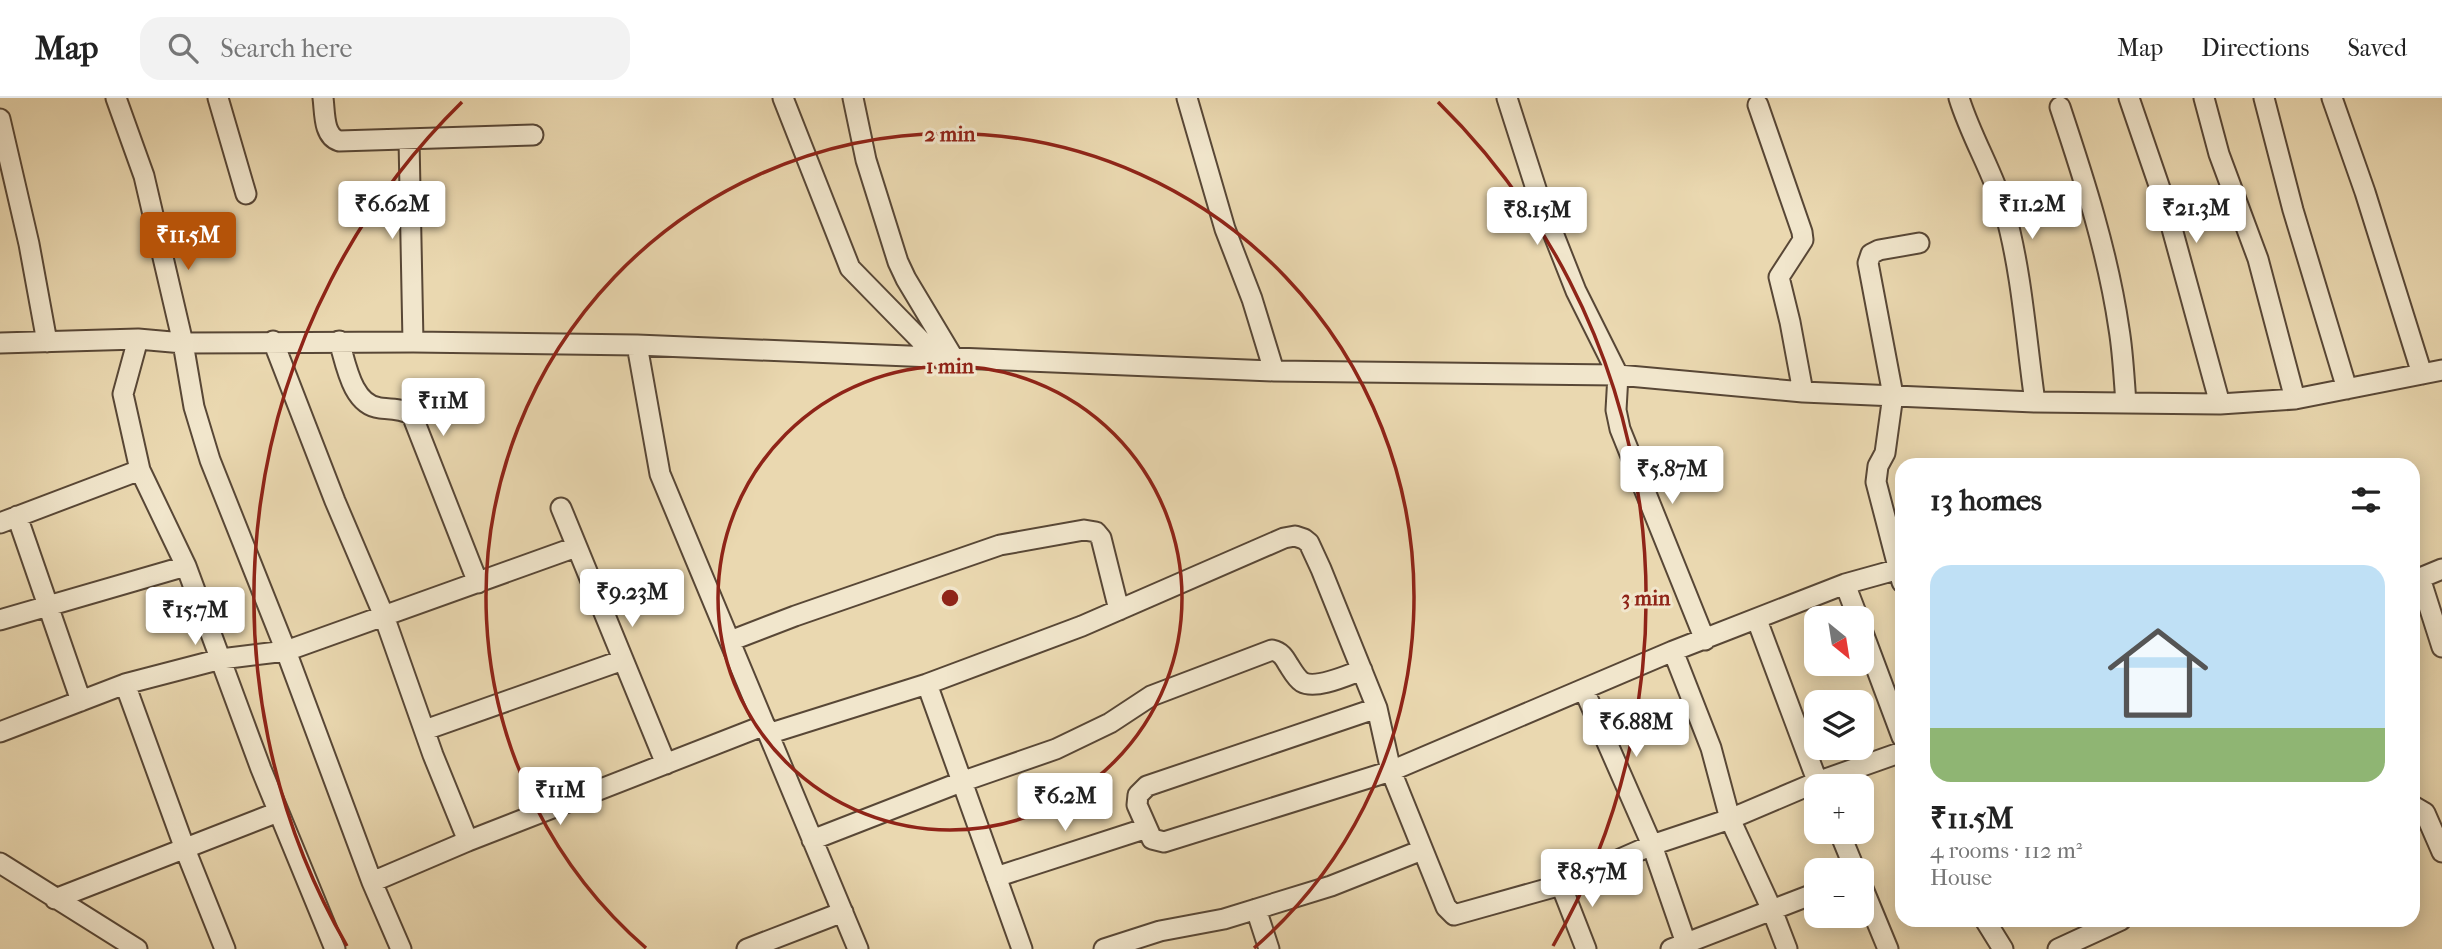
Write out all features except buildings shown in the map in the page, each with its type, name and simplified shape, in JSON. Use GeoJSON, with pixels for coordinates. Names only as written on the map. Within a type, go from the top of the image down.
{"type":"FeatureCollection","features":[{"type":"Feature","properties":{"kind":"street"},"geometry":{"type":"LineString","coordinates":[[116,98],[144,176],[183,343],[194,407],[210,460],[286,651],[372,883],[401,949]]}},
{"type":"Feature","properties":{"kind":"street"},"geometry":{"type":"LineString","coordinates":[[218,98],[246,194]]}},
{"type":"Feature","properties":{"kind":"street"},"geometry":{"type":"LineString","coordinates":[[323,98],[329,134],[334,140],[533,135]]}},
{"type":"Feature","properties":{"kind":"street"},"geometry":{"type":"LineString","coordinates":[[783,98],[850,268],[946,359]]}},
{"type":"Feature","properties":{"kind":"street"},"geometry":{"type":"LineString","coordinates":[[853,98],[866,160],[898,262],[946,359]]}},
{"type":"Feature","properties":{"kind":"street"},"geometry":{"type":"LineString","coordinates":[[1187,98],[1225,229],[1252,299],[1274,371]]}},
{"type":"Feature","properties":{"kind":"street"},"geometry":{"type":"LineString","coordinates":[[1507,98],[1538,195],[1576,291],[1618,375],[1616,410],[1620,429],[1705,640]]}},
{"type":"Feature","properties":{"kind":"street"},"geometry":{"type":"LineString","coordinates":[[1959,98],[1967,126],[1996,184],[2005,214],[2015,261],[2035,402]]}},
{"type":"Feature","properties":{"kind":"street"},"geometry":{"type":"LineString","coordinates":[[2129,98],[2165,203],[2220,404]]}},
{"type":"Feature","properties":{"kind":"street"},"geometry":{"type":"LineString","coordinates":[[2204,98],[2219,154],[2258,259],[2295,398]]}},
{"type":"Feature","properties":{"kind":"street"},"geometry":{"type":"LineString","coordinates":[[2264,98],[2293,210],[2347,389]]}},
{"type":"Feature","properties":{"kind":"street"},"geometry":{"type":"LineString","coordinates":[[0,343],[138,339],[183,343],[339,341],[637,345],[1274,371],[1618,375],[1803,392],[2035,402],[2220,404],[2295,398],[2432,372],[2332,98]]}},
{"type":"Feature","properties":{"kind":"street"},"geometry":{"type":"LineString","coordinates":[[1758,105],[1802,232],[1802,240],[1779,277],[1803,392]]}},
{"type":"Feature","properties":{"kind":"street"},"geometry":{"type":"LineString","coordinates":[[2060,107],[2083,177],[2104,256],[2119,328],[2126,403]]}},
{"type":"Feature","properties":{"kind":"street"},"geometry":{"type":"LineString","coordinates":[[0,119],[29,244],[47,342]]}},
{"type":"Feature","properties":{"kind":"street"},"geometry":{"type":"LineString","coordinates":[[408,139],[413,342]]}},
{"type":"Feature","properties":{"kind":"street"},"geometry":{"type":"LineString","coordinates":[[1895,556],[1876,482],[1878,466],[1885,453],[1892,395],[1870,285],[1868,257],[1878,250],[1919,243]]}},
{"type":"Feature","properties":{"kind":"street"},"geometry":{"type":"LineString","coordinates":[[138,339],[123,394],[141,470],[186,566],[278,812],[335,949]]}},
{"type":"Feature","properties":{"kind":"street"},"geometry":{"type":"LineString","coordinates":[[273,341],[335,501],[384,616],[468,841]]}},
{"type":"Feature","properties":{"kind":"street"},"geometry":{"type":"LineString","coordinates":[[339,341],[351,381],[365,403],[372,407],[407,411],[412,415],[478,583]]}},
{"type":"Feature","properties":{"kind":"street"},"geometry":{"type":"LineString","coordinates":[[637,345],[660,474],[858,949]]}},
{"type":"Feature","properties":{"kind":"street"},"geometry":{"type":"LineString","coordinates":[[81,701],[47,607],[9,520],[141,470]]}},
{"type":"Feature","properties":{"kind":"street"},"geometry":{"type":"LineString","coordinates":[[561,508],[666,764]]}},
{"type":"Feature","properties":{"kind":"street"},"geometry":{"type":"LineString","coordinates":[[730,641],[794,616],[1000,545],[1091,529],[1101,538],[1119,610]]}},
{"type":"Feature","properties":{"kind":"street"},"geometry":{"type":"LineString","coordinates":[[372,883],[468,841],[666,764],[766,729],[927,684],[1082,626],[1284,538],[1295,536],[1309,543],[1321,569],[1377,708],[1391,771],[1446,907],[1454,915],[1561,885],[1652,845],[1730,819],[1804,790]]}},
{"type":"Feature","properties":{"kind":"street"},"geometry":{"type":"LineString","coordinates":[[0,732],[125,684],[220,659],[286,651],[576,547]]}},
{"type":"Feature","properties":{"kind":"street"},"geometry":{"type":"LineString","coordinates":[[0,620],[186,566]]}},
{"type":"Feature","properties":{"kind":"street"},"geometry":{"type":"LineString","coordinates":[[2420,579],[2442,569]]}},
{"type":"Feature","properties":{"kind":"street"},"geometry":{"type":"LineString","coordinates":[[1377,708],[1147,786],[1137,800],[1152,839],[1164,842],[1391,771],[1673,651],[1845,584],[1895,576]]}},
{"type":"Feature","properties":{"kind":"street"},"geometry":{"type":"LineString","coordinates":[[1845,584],[1853,606]]}},
{"type":"Feature","properties":{"kind":"street"},"geometry":{"type":"LineString","coordinates":[[2420,588],[2442,647]]}},
{"type":"Feature","properties":{"kind":"street"},"geometry":{"type":"LineString","coordinates":[[1756,620],[1814,774]]}},
{"type":"Feature","properties":{"kind":"street"},"geometry":{"type":"LineString","coordinates":[[812,840],[1056,748],[1110,723],[1151,696],[1272,650],[1283,655],[1303,683],[1330,682],[1362,670]]}},
{"type":"Feature","properties":{"kind":"street"},"geometry":{"type":"LineString","coordinates":[[1673,651],[1710,748],[1730,819],[1787,949]]}},
{"type":"Feature","properties":{"kind":"street"},"geometry":{"type":"LineString","coordinates":[[425,730],[623,660]]}},
{"type":"Feature","properties":{"kind":"street"},"geometry":{"type":"LineString","coordinates":[[1874,662],[1895,718]]}},
{"type":"Feature","properties":{"kind":"street"},"geometry":{"type":"LineString","coordinates":[[125,684],[185,849],[225,949]]}},
{"type":"Feature","properties":{"kind":"street"},"geometry":{"type":"LineString","coordinates":[[927,684],[1022,949]]}},
{"type":"Feature","properties":{"kind":"street"},"geometry":{"type":"LineString","coordinates":[[1584,690],[1652,845],[1681,947],[1804,898]]}},
{"type":"Feature","properties":{"kind":"street"},"geometry":{"type":"LineString","coordinates":[[1844,774],[1895,755]]}},
{"type":"Feature","properties":{"kind":"street"},"geometry":{"type":"LineString","coordinates":[[2420,810],[2425,813],[2442,852]]}},
{"type":"Feature","properties":{"kind":"street"},"geometry":{"type":"LineString","coordinates":[[55,899],[278,812]]}},
{"type":"Feature","properties":{"kind":"street"},"geometry":{"type":"LineString","coordinates":[[996,877],[1147,828]]}},
{"type":"Feature","properties":{"kind":"street"},"geometry":{"type":"LineString","coordinates":[[1104,949],[1160,931],[1224,919],[1331,886],[1422,850]]}},
{"type":"Feature","properties":{"kind":"street"},"geometry":{"type":"LineString","coordinates":[[0,863],[137,949]]}},
{"type":"Feature","properties":{"kind":"street"},"geometry":{"type":"LineString","coordinates":[[1561,885],[1586,949]]}},
{"type":"Feature","properties":{"kind":"street"},"geometry":{"type":"LineString","coordinates":[[1256,909],[1269,949]]}},
{"type":"Feature","properties":{"kind":"street"},"geometry":{"type":"LineString","coordinates":[[747,949],[843,912]]}},
{"type":"Feature","properties":{"kind":"street"},"geometry":{"type":"LineString","coordinates":[[1874,915],[1888,949]]}},
{"type":"Feature","properties":{"kind":"street"},"geometry":{"type":"LineString","coordinates":[[1989,927],[2003,949]]}},
{"type":"Feature","properties":{"kind":"street"},"geometry":{"type":"LineString","coordinates":[[2057,949],[2096,927]]}}]}
